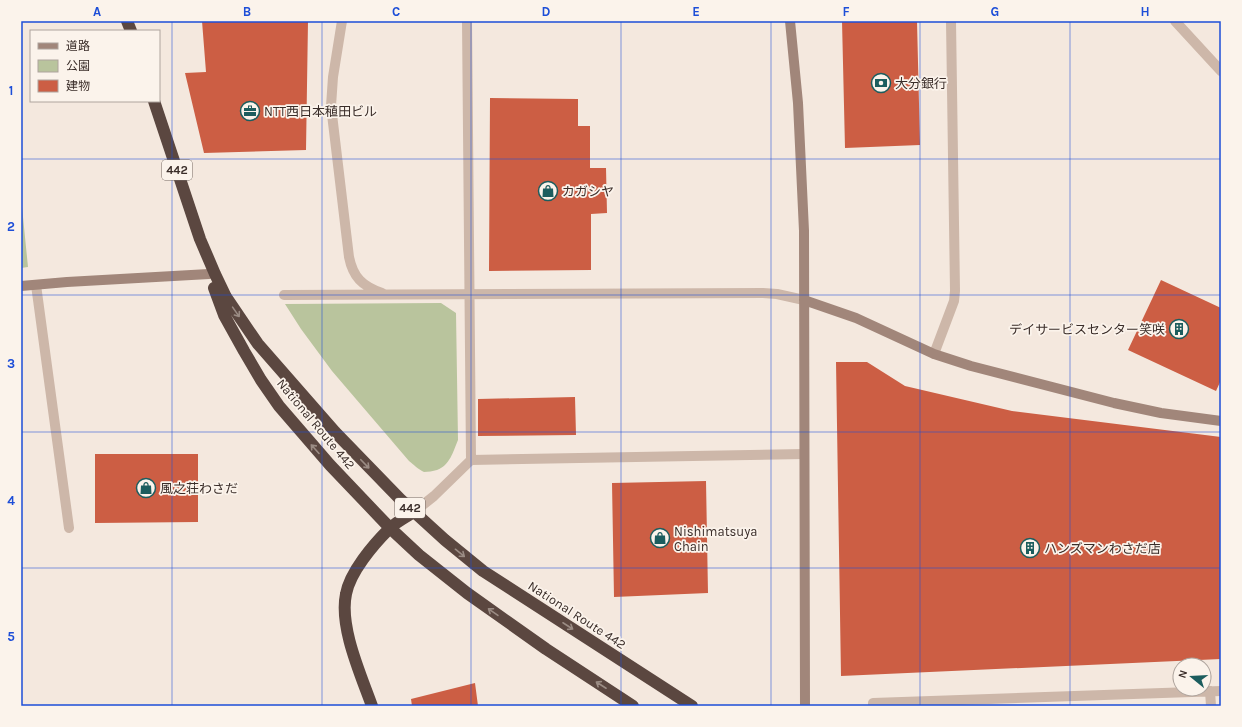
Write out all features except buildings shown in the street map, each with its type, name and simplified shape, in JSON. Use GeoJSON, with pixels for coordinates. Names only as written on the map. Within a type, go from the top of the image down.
{"type":"FeatureCollection","features":[{"type":"Feature","properties":{"kind":"highway","name":"National Route 442"},"geometry":{"type":"LineString","coordinates":[[154,102],[200,239],[209,274],[224,315],[261,380],[279,406],[330,465],[390,528],[419,555],[467,593],[546,649],[633,706]]}},
{"type":"Feature","properties":{"kind":"highway","name":"National Route 442"},"geometry":{"type":"LineString","coordinates":[[200,239],[226,297],[258,344],[335,432],[414,512],[483,571],[692,706]]}},
{"type":"Feature","properties":{"kind":"highway","name":"442"},"geometry":{"type":"LineString","coordinates":[[372,706],[348,632],[346,618],[346,594],[358,567],[371,548],[390,528],[414,512]]}},
{"type":"Feature","properties":{"kind":"street"},"geometry":{"type":"LineString","coordinates":[[342,21],[333,77],[331,106],[349,257],[351,268],[357,278],[370,288],[385,295]]}},
{"type":"Feature","properties":{"kind":"street"},"geometry":{"type":"LineString","coordinates":[[467,21],[471,460]]}},
{"type":"Feature","properties":{"kind":"street"},"geometry":{"type":"LineString","coordinates":[[790,21],[798,96],[804,231],[805,706]]}},
{"type":"Feature","properties":{"kind":"street"},"geometry":{"type":"LineString","coordinates":[[934,354],[945,328],[954,301],[955,291],[951,21]]}},
{"type":"Feature","properties":{"kind":"street"},"geometry":{"type":"LineString","coordinates":[[1175,21],[1221,71]]}},
{"type":"Feature","properties":{"kind":"street"},"geometry":{"type":"LineString","coordinates":[[21,286],[209,274]]}},
{"type":"Feature","properties":{"kind":"street"},"geometry":{"type":"LineString","coordinates":[[36,285],[69,528]]}},
{"type":"Feature","properties":{"kind":"street"},"geometry":{"type":"LineString","coordinates":[[284,295],[777,294],[804,300],[856,318],[934,354],[978,368],[1094,398],[1162,413],[1221,421]]}},
{"type":"Feature","properties":{"kind":"street"},"geometry":{"type":"LineString","coordinates":[[414,512],[434,496],[471,460],[804,454]]}},
{"type":"Feature","properties":{"kind":"street"},"geometry":{"type":"LineString","coordinates":[[873,706],[873,703],[1038,702],[1172,693]]}},
{"type":"Feature","properties":{"kind":"green space"},"geometry":{"type":"Polygon","coordinates":[[[21,197],[28,267],[21,268],[21,197]]]}},
{"type":"Feature","properties":{"kind":"green space"},"geometry":{"type":"Polygon","coordinates":[[[441,303],[456,313],[458,440],[450,458],[445,465],[437,470],[424,472],[409,461],[332,371],[301,329],[285,304],[441,303]]]}},
{"type":"Feature","properties":{"kind":"place","name":"大分銀行"},"geometry":{"type":"Point","coordinates":[881,83]}},
{"type":"Feature","properties":{"kind":"place","name":"NTT西日本稙田ビル"},"geometry":{"type":"Point","coordinates":[250,111]}},
{"type":"Feature","properties":{"kind":"place","name":"カガシヤ"},"geometry":{"type":"Point","coordinates":[548,191]}},
{"type":"Feature","properties":{"kind":"place","name":"デイサービスセンター笑咲"},"geometry":{"type":"Point","coordinates":[1179,329]}},
{"type":"Feature","properties":{"kind":"place","name":"風之荘わさだ"},"geometry":{"type":"Point","coordinates":[146,488]}},
{"type":"Feature","properties":{"kind":"place","name":"Nishimatsuya Chain"},"geometry":{"type":"Point","coordinates":[660,538]}},
{"type":"Feature","properties":{"kind":"place","name":"ハンズマンわさだ店"},"geometry":{"type":"Point","coordinates":[1030,548]}}]}
